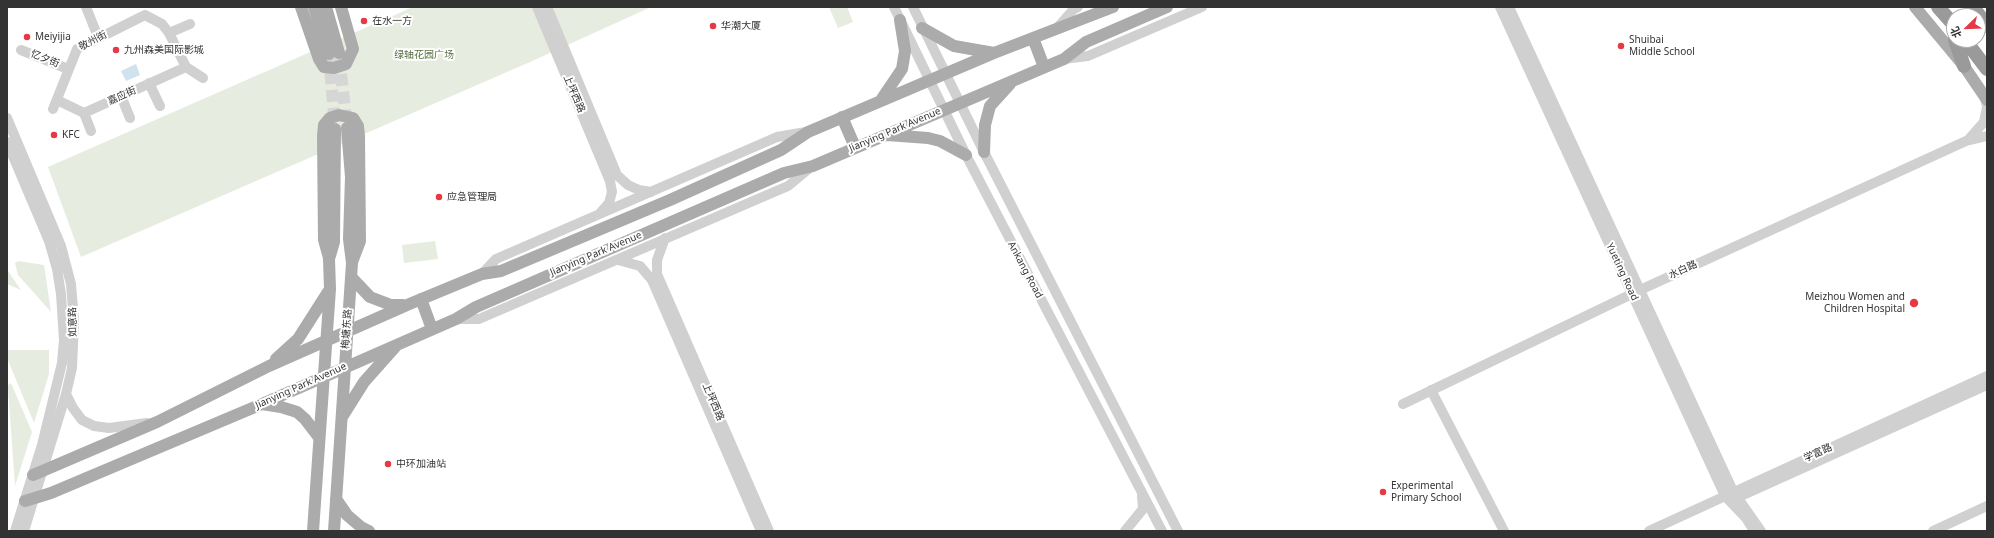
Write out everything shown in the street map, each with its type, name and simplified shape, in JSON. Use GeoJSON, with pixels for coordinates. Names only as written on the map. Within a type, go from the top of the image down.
{"type":"FeatureCollection","features":[{"type":"Feature","properties":{"kind":"highway"},"geometry":{"type":"LineString","coordinates":[[1958,48],[1964,66]]}},
{"type":"Feature","properties":{"kind":"highway"},"geometry":{"type":"LineString","coordinates":[[1971,48],[1987,69]]}},
{"type":"Feature","properties":{"kind":"main road"},"geometry":{"type":"LineString","coordinates":[[301,7],[319,59],[324,67],[334,68],[346,64],[353,49],[341,7]]}},
{"type":"Feature","properties":{"kind":"main road"},"geometry":{"type":"LineString","coordinates":[[314,7],[334,54],[326,7]]}},
{"type":"Feature","properties":{"kind":"main road","name":"Jianying Park Avenue"},"geometry":{"type":"LineString","coordinates":[[37,473],[157,422],[269,366],[407,305],[482,274],[501,271],[670,200],[781,150],[808,132],[842,117],[994,53],[1113,7]]}},
{"type":"Feature","properties":{"kind":"main road","name":"Jianying Park Avenue"},"geometry":{"type":"LineString","coordinates":[[29,500],[262,404],[398,343],[456,319],[476,306],[784,173],[813,166],[1064,59],[1086,42],[1167,7]]}},
{"type":"Feature","properties":{"kind":"main road"},"geometry":{"type":"LineString","coordinates":[[1915,7],[1964,66],[1986,99]]}},
{"type":"Feature","properties":{"kind":"main road"},"geometry":{"type":"LineString","coordinates":[[881,101],[902,69],[905,51],[900,20]]}},
{"type":"Feature","properties":{"kind":"main road"},"geometry":{"type":"LineString","coordinates":[[922,28],[954,46],[994,53]]}},
{"type":"Feature","properties":{"kind":"main road"},"geometry":{"type":"LineString","coordinates":[[1034,38],[1044,67]]}},
{"type":"Feature","properties":{"kind":"main road"},"geometry":{"type":"LineString","coordinates":[[984,152],[985,125],[990,106],[1014,80]]}},
{"type":"Feature","properties":{"kind":"main road"},"geometry":{"type":"LineString","coordinates":[[329,259],[324,240],[322,136],[324,125],[330,118],[339,115],[353,118],[358,126],[359,136],[360,241],[352,263]]}},
{"type":"Feature","properties":{"kind":"main road"},"geometry":{"type":"LineString","coordinates":[[842,117],[855,147]]}},
{"type":"Feature","properties":{"kind":"main road","name":"梅塘东路"},"geometry":{"type":"LineString","coordinates":[[334,531],[352,263],[349,239],[350,177],[347,128]]}},
{"type":"Feature","properties":{"kind":"main road","name":"梅塘东路"},"geometry":{"type":"LineString","coordinates":[[313,531],[318,436],[330,289],[329,259],[334,242],[335,129]]}},
{"type":"Feature","properties":{"kind":"main road"},"geometry":{"type":"LineString","coordinates":[[884,135],[928,138],[940,141],[966,155]]}},
{"type":"Feature","properties":{"kind":"main road"},"geometry":{"type":"LineString","coordinates":[[351,277],[370,297],[391,304],[407,305]]}},
{"type":"Feature","properties":{"kind":"main road"},"geometry":{"type":"LineString","coordinates":[[269,366],[298,339],[330,289]]}},
{"type":"Feature","properties":{"kind":"main road"},"geometry":{"type":"LineString","coordinates":[[421,299],[432,329]]}},
{"type":"Feature","properties":{"kind":"main road"},"geometry":{"type":"LineString","coordinates":[[341,420],[364,382],[398,343]]}},
{"type":"Feature","properties":{"kind":"main road"},"geometry":{"type":"LineString","coordinates":[[262,404],[281,407],[297,412],[306,419],[318,436]]}},
{"type":"Feature","properties":{"kind":"main road"},"geometry":{"type":"LineString","coordinates":[[336,499],[347,515],[361,527],[369,531]]}},
{"type":"Feature","properties":{"kind":"street"},"geometry":{"type":"LineString","coordinates":[[86,7],[96,32]]}},
{"type":"Feature","properties":{"kind":"street","name":"上坪西路"},"geometry":{"type":"LineString","coordinates":[[537,7],[614,178]]}},
{"type":"Feature","properties":{"kind":"street","name":"上坪西路"},"geometry":{"type":"LineString","coordinates":[[547,7],[614,178]]}},
{"type":"Feature","properties":{"kind":"street","name":"Ankang Road"},"geometry":{"type":"LineString","coordinates":[[894,7],[966,155],[1162,531]]}},
{"type":"Feature","properties":{"kind":"street","name":"Ankang Road"},"geometry":{"type":"LineString","coordinates":[[913,7],[984,152],[1178,531]]}},
{"type":"Feature","properties":{"kind":"street"},"geometry":{"type":"LineString","coordinates":[[1057,28],[1074,9],[1078,7]]}},
{"type":"Feature","properties":{"kind":"street"},"geometry":{"type":"LineString","coordinates":[[1064,59],[1088,56],[1202,7]]}},
{"type":"Feature","properties":{"kind":"street","name":"Yueting Road"},"geometry":{"type":"LineString","coordinates":[[1500,7],[1636,292],[1731,497],[1754,531]]}},
{"type":"Feature","properties":{"kind":"street","name":"Yueting Road"},"geometry":{"type":"LineString","coordinates":[[1509,7],[1636,292]]}},
{"type":"Feature","properties":{"kind":"street"},"geometry":{"type":"LineString","coordinates":[[149,11],[170,33],[186,67],[203,78]]}},
{"type":"Feature","properties":{"kind":"street","name":"敬州街"},"geometry":{"type":"LineString","coordinates":[[84,113],[55,105],[77,49],[149,11]]}},
{"type":"Feature","properties":{"kind":"street"},"geometry":{"type":"LineString","coordinates":[[170,33],[190,24]]}},
{"type":"Feature","properties":{"kind":"street","name":"忆夕街"},"geometry":{"type":"LineString","coordinates":[[21,50],[68,69]]}},
{"type":"Feature","properties":{"kind":"street","name":"嘉应街"},"geometry":{"type":"LineString","coordinates":[[84,113],[186,67]]}},
{"type":"Feature","properties":{"kind":"street"},"geometry":{"type":"LineString","coordinates":[[149,83],[160,106]]}},
{"type":"Feature","properties":{"kind":"street"},"geometry":{"type":"LineString","coordinates":[[121,96],[130,118]]}},
{"type":"Feature","properties":{"kind":"street"},"geometry":{"type":"LineString","coordinates":[[1966,141],[1984,122],[1987,107],[1986,99]]}},
{"type":"Feature","properties":{"kind":"street"},"geometry":{"type":"LineString","coordinates":[[84,113],[91,131]]}},
{"type":"Feature","properties":{"kind":"street","name":"如意路"},"geometry":{"type":"LineString","coordinates":[[7,118],[61,246],[71,284],[74,321],[72,368],[66,394],[37,473],[29,500],[24,531]]}},
{"type":"Feature","properties":{"kind":"street"},"geometry":{"type":"LineString","coordinates":[[482,274],[496,259],[777,137],[808,132]]}},
{"type":"Feature","properties":{"kind":"street"},"geometry":{"type":"LineString","coordinates":[[1966,141],[1987,136]]}},
{"type":"Feature","properties":{"kind":"street","name":"水白路"},"geometry":{"type":"LineString","coordinates":[[1402,404],[1636,292],[1966,141]]}},
{"type":"Feature","properties":{"kind":"street","name":"如意路"},"geometry":{"type":"LineString","coordinates":[[7,142],[49,241],[57,269],[64,320],[62,363],[42,445],[37,473]]}},
{"type":"Feature","properties":{"kind":"street"},"geometry":{"type":"LineString","coordinates":[[456,319],[479,319],[618,260],[788,186],[813,166]]}},
{"type":"Feature","properties":{"kind":"street"},"geometry":{"type":"LineString","coordinates":[[600,214],[609,203],[614,178],[639,190],[651,192]]}},
{"type":"Feature","properties":{"kind":"street"},"geometry":{"type":"LineString","coordinates":[[618,260],[640,266],[655,277],[657,260],[666,238]]}},
{"type":"Feature","properties":{"kind":"street","name":"上坪西路"},"geometry":{"type":"LineString","coordinates":[[655,277],[760,531]]}},
{"type":"Feature","properties":{"kind":"street","name":"上坪西路"},"geometry":{"type":"LineString","coordinates":[[655,277],[769,531]]}},
{"type":"Feature","properties":{"kind":"street","name":"学富路"},"geometry":{"type":"LineString","coordinates":[[1665,531],[1731,497],[1987,376]]}},
{"type":"Feature","properties":{"kind":"street","name":"学富路"},"geometry":{"type":"LineString","coordinates":[[1649,531],[1731,497],[1987,385]]}},
{"type":"Feature","properties":{"kind":"street"},"geometry":{"type":"LineString","coordinates":[[1432,390],[1504,531]]}},
{"type":"Feature","properties":{"kind":"street"},"geometry":{"type":"LineString","coordinates":[[66,394],[73,408],[82,420],[94,426],[109,428],[157,422]]}},
{"type":"Feature","properties":{"kind":"street"},"geometry":{"type":"LineString","coordinates":[[1125,531],[1143,509],[1142,494]]}},
{"type":"Feature","properties":{"kind":"street","name":"Yueting Road"},"geometry":{"type":"LineString","coordinates":[[1731,497],[1751,515],[1761,531]]}},
{"type":"Feature","properties":{"kind":"street","name":"如意路"},"geometry":{"type":"LineString","coordinates":[[15,531],[29,500]]}},
{"type":"Feature","properties":{"kind":"street"},"geometry":{"type":"LineString","coordinates":[[1933,531],[1987,506]]}},
{"type":"Feature","properties":{"kind":"green space","name":"绿轴花园广场"},"geometry":{"type":"Polygon","coordinates":[[[413,7],[651,7],[530,62],[81,257],[48,167],[413,7]]]}},
{"type":"Feature","properties":{"kind":"green space"},"geometry":{"type":"Polygon","coordinates":[[[829,7],[847,7],[853,22],[838,28],[829,7]]]}},
{"type":"Feature","properties":{"kind":"green space"},"geometry":{"type":"Polygon","coordinates":[[[435,241],[438,259],[404,263],[402,245],[435,241]]]}},
{"type":"Feature","properties":{"kind":"green space"},"geometry":{"type":"Polygon","coordinates":[[[18,261],[44,265],[51,312],[18,275],[15,263],[18,261]]]}},
{"type":"Feature","properties":{"kind":"green space"},"geometry":{"type":"Polygon","coordinates":[[[7,270],[8,271],[21,290],[7,284],[7,270]]]}},
{"type":"Feature","properties":{"kind":"green space"},"geometry":{"type":"Polygon","coordinates":[[[7,350],[49,350],[49,374],[34,423],[7,358],[7,350]]]}},
{"type":"Feature","properties":{"kind":"green space"},"geometry":{"type":"Polygon","coordinates":[[[11,383],[32,432],[15,486],[8,388],[8,385],[11,383]]]}},
{"type":"Feature","properties":{"kind":"water"},"geometry":{"type":"Polygon","coordinates":[[[136,64],[140,75],[126,81],[121,71],[136,64]]]}},
{"type":"Feature","properties":{"kind":"tunnel"},"geometry":{"type":"LineString","coordinates":[[329,54],[335,127]]}},
{"type":"Feature","properties":{"kind":"tunnel"},"geometry":{"type":"LineString","coordinates":[[339,56],[347,127]]}},
{"type":"Feature","properties":{"kind":"place","name":"在水一方"},"geometry":{"type":"Point","coordinates":[364,21]}},
{"type":"Feature","properties":{"kind":"place","name":"华潮大厦"},"geometry":{"type":"Point","coordinates":[713,26]}},
{"type":"Feature","properties":{"kind":"place","name":"Meiyijia"},"geometry":{"type":"Point","coordinates":[27,37]}},
{"type":"Feature","properties":{"kind":"place","name":"Shuibai Middle School"},"geometry":{"type":"Point","coordinates":[1621,46]}},
{"type":"Feature","properties":{"kind":"place","name":"九州森美国际影城"},"geometry":{"type":"Point","coordinates":[116,50]}},
{"type":"Feature","properties":{"kind":"place","name":"KFC"},"geometry":{"type":"Point","coordinates":[54,135]}},
{"type":"Feature","properties":{"kind":"place","name":"应急管理局"},"geometry":{"type":"Point","coordinates":[439,197]}},
{"type":"Feature","properties":{"kind":"place","name":"Meizhou Women and Children Hospital"},"geometry":{"type":"Point","coordinates":[1914,303]}},
{"type":"Feature","properties":{"kind":"place","name":"中环加油站"},"geometry":{"type":"Point","coordinates":[388,464]}},
{"type":"Feature","properties":{"kind":"place","name":"Experimental Primary School"},"geometry":{"type":"Point","coordinates":[1383,492]}}]}
